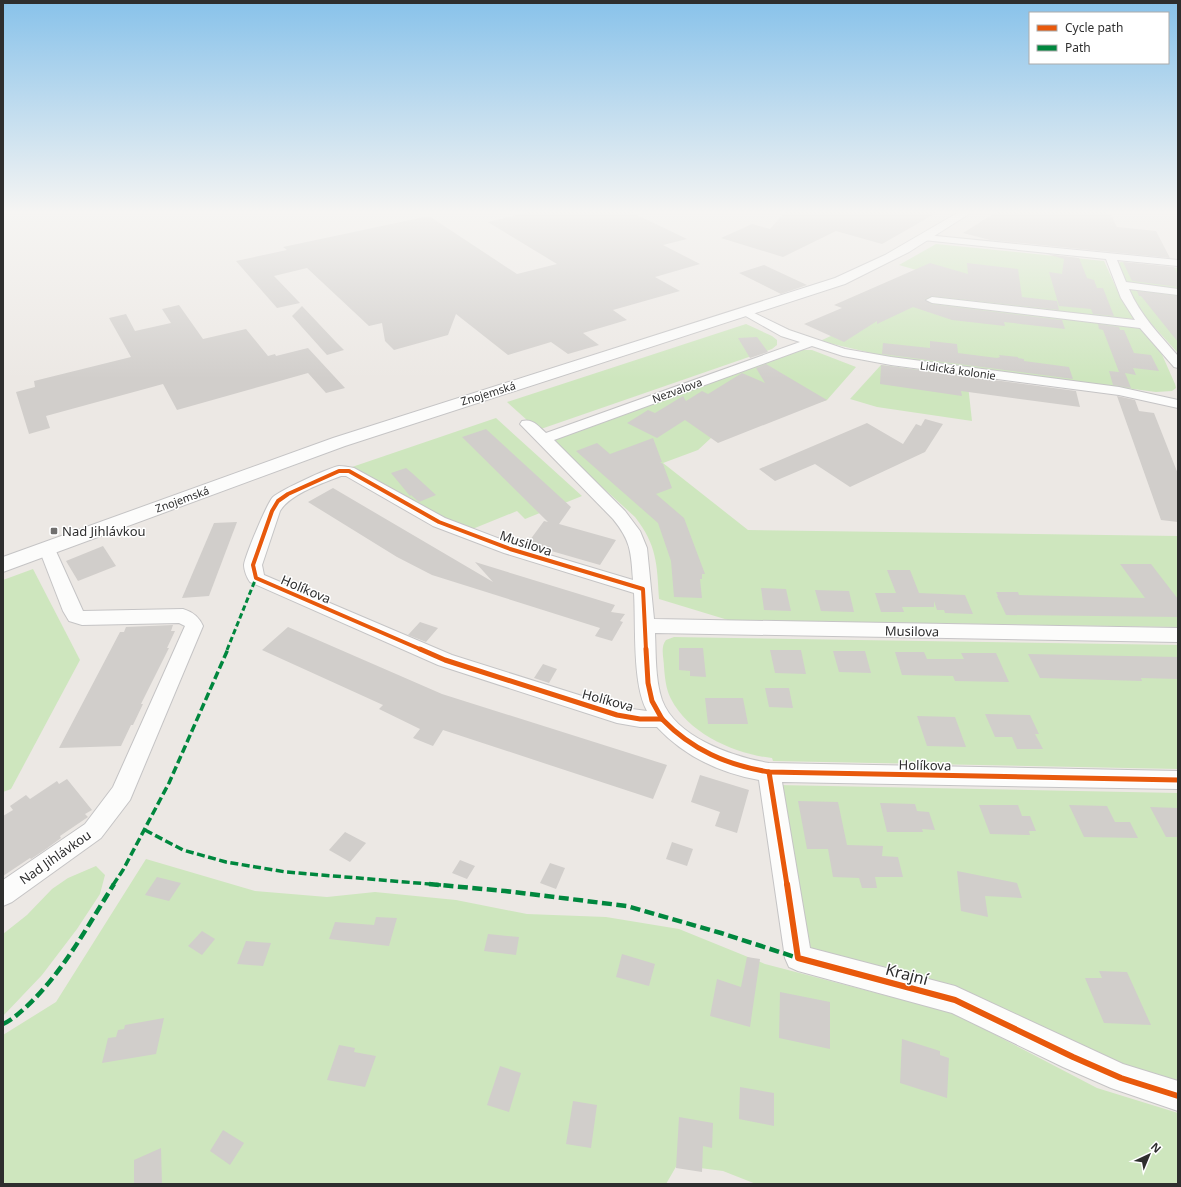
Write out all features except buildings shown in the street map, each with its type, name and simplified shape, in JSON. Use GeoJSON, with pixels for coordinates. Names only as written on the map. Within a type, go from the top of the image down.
{"type":"FeatureCollection","features":[{"type":"Feature","properties":{"kind":"main road","name":"Znojemská"},"geometry":{"type":"LineString","coordinates":[[3,565],[339,442],[746,312],[849,277],[870,267]]}},
{"type":"Feature","properties":{"kind":"street"},"geometry":{"type":"LineString","coordinates":[[1114,267],[1121,285],[1144,325],[1178,364]]}},
{"type":"Feature","properties":{"kind":"street"},"geometry":{"type":"LineString","coordinates":[[1121,285],[1178,292]]}},
{"type":"Feature","properties":{"kind":"street"},"geometry":{"type":"LineString","coordinates":[[932,300],[1144,325]]}},
{"type":"Feature","properties":{"kind":"street","name":"Lidická kolonie"},"geometry":{"type":"LineString","coordinates":[[746,312],[785,333],[843,352],[873,358],[1119,391],[1178,403]]}},
{"type":"Feature","properties":{"kind":"street","name":"Nezvalova"},"geometry":{"type":"LineString","coordinates":[[544,439],[811,342]]}},
{"type":"Feature","properties":{"kind":"street"},"geometry":{"type":"LineString","coordinates":[[527,424],[544,439],[619,515],[632,531],[639,548],[643,589],[648,683],[652,701],[662,719]]}},
{"type":"Feature","properties":{"kind":"street","name":"Musilova"},"geometry":{"type":"LineString","coordinates":[[288,494],[339,471],[349,471],[439,522],[510,549],[643,589]]}},
{"type":"Feature","properties":{"kind":"street","name":"Holíkova"},"geometry":{"type":"LineString","coordinates":[[288,494],[278,501],[272,511],[252,565],[256,578],[445,660],[617,715],[640,719],[662,719],[671,730],[694,747],[722,761],[745,769],[770,772],[1178,780]]}},
{"type":"Feature","properties":{"kind":"street","name":"Nad Jihlávkou"},"geometry":{"type":"LineString","coordinates":[[3,894],[93,831],[122,793],[194,626],[192,622],[183,616],[82,618],[76,616],[72,611],[47,549]]}},
{"type":"Feature","properties":{"kind":"street","name":"Musilova"},"geometry":{"type":"LineString","coordinates":[[645,626],[1178,635]]}},
{"type":"Feature","properties":{"kind":"street","name":"Krajní"},"geometry":{"type":"LineString","coordinates":[[770,772],[798,958],[956,1000],[1072,1057],[1121,1078],[1178,1096]]}},
{"type":"Feature","properties":{"kind":"green space"},"geometry":{"type":"Polygon","coordinates":[[[907,267],[1107,267],[1119,294],[1133,319],[928,301],[1127,324],[1141,328],[1160,350],[1176,388],[1172,391],[1156,392],[884,356],[820,341],[872,317],[930,274],[907,267]]]}},
{"type":"Feature","properties":{"kind":"green space"},"geometry":{"type":"Polygon","coordinates":[[[1118,267],[1178,268],[1178,290],[1124,282],[1118,267]]]}},
{"type":"Feature","properties":{"kind":"green space"},"geometry":{"type":"Polygon","coordinates":[[[1132,288],[1178,294],[1178,353],[1146,318],[1128,289],[1132,288]]]}},
{"type":"Feature","properties":{"kind":"green space"},"geometry":{"type":"Polygon","coordinates":[[[746,324],[772,336],[777,340],[777,345],[772,349],[538,430],[507,402],[746,324]]]}},
{"type":"Feature","properties":{"kind":"green space"},"geometry":{"type":"Polygon","coordinates":[[[800,350],[812,350],[856,367],[827,400],[711,438],[698,450],[663,463],[748,530],[1178,536],[1178,627],[728,620],[659,599],[658,575],[652,546],[642,527],[635,517],[554,443],[556,436],[800,350]]]}},
{"type":"Feature","properties":{"kind":"green space"},"geometry":{"type":"Polygon","coordinates":[[[881,365],[967,376],[972,421],[877,407],[850,399],[881,365]]]}},
{"type":"Feature","properties":{"kind":"green space"},"geometry":{"type":"Polygon","coordinates":[[[496,418],[582,496],[525,519],[517,511],[470,530],[425,509],[352,467],[496,418]]]}},
{"type":"Feature","properties":{"kind":"green space"},"geometry":{"type":"Polygon","coordinates":[[[33,569],[80,660],[11,789],[3,792],[3,580],[33,569]]]}},
{"type":"Feature","properties":{"kind":"green space"},"geometry":{"type":"Polygon","coordinates":[[[674,637],[1178,645],[1178,769],[773,761],[772,758],[743,752],[714,740],[701,732],[679,711],[671,699],[667,688],[663,653],[663,646],[666,640],[674,637]]]}},
{"type":"Feature","properties":{"kind":"green space"},"geometry":{"type":"Polygon","coordinates":[[[777,785],[1178,793],[1178,1081],[1080,1050],[809,951],[777,785]]]}},
{"type":"Feature","properties":{"kind":"green space"},"geometry":{"type":"Polygon","coordinates":[[[146,859],[255,891],[327,897],[375,892],[456,900],[527,914],[606,917],[679,929],[765,964],[953,1013],[1097,1088],[1178,1113],[1178,1184],[756,1184],[723,1171],[677,1165],[666,1184],[3,1184],[3,1035],[56,1002],[146,859]]]}},
{"type":"Feature","properties":{"kind":"green space"},"geometry":{"type":"Polygon","coordinates":[[[96,866],[105,875],[100,894],[77,929],[42,975],[3,1016],[3,934],[27,915],[52,889],[68,878],[96,866]]]}},
{"type":"Feature","properties":{"kind":"marked path"},"geometry":{"type":"LineString","coordinates":[[3,1024],[10,1021],[38,996],[63,964],[123,870],[169,783],[222,664],[256,578]]}},
{"type":"Feature","properties":{"kind":"marked path"},"geometry":{"type":"LineString","coordinates":[[145,830],[183,850],[226,862],[286,872],[505,891],[627,906],[721,933],[798,958]]}},
{"type":"Feature","properties":{"kind":"cycle path"},"geometry":{"type":"LineString","coordinates":[[662,719],[652,701],[648,683],[643,589],[510,549],[439,522],[349,471],[339,471],[288,494],[278,501],[272,511],[253,565],[256,578],[445,660],[617,715],[640,719],[662,719],[685,740],[697,748],[739,766],[769,772],[1178,780]]}},
{"type":"Feature","properties":{"kind":"cycle path"},"geometry":{"type":"LineString","coordinates":[[769,772],[798,958],[955,1000],[1073,1057],[1121,1078],[1178,1096]]}},
{"type":"Feature","properties":{"kind":"place","name":"Nad Jihlávkou"},"geometry":{"type":"Point","coordinates":[54,531]}}]}
